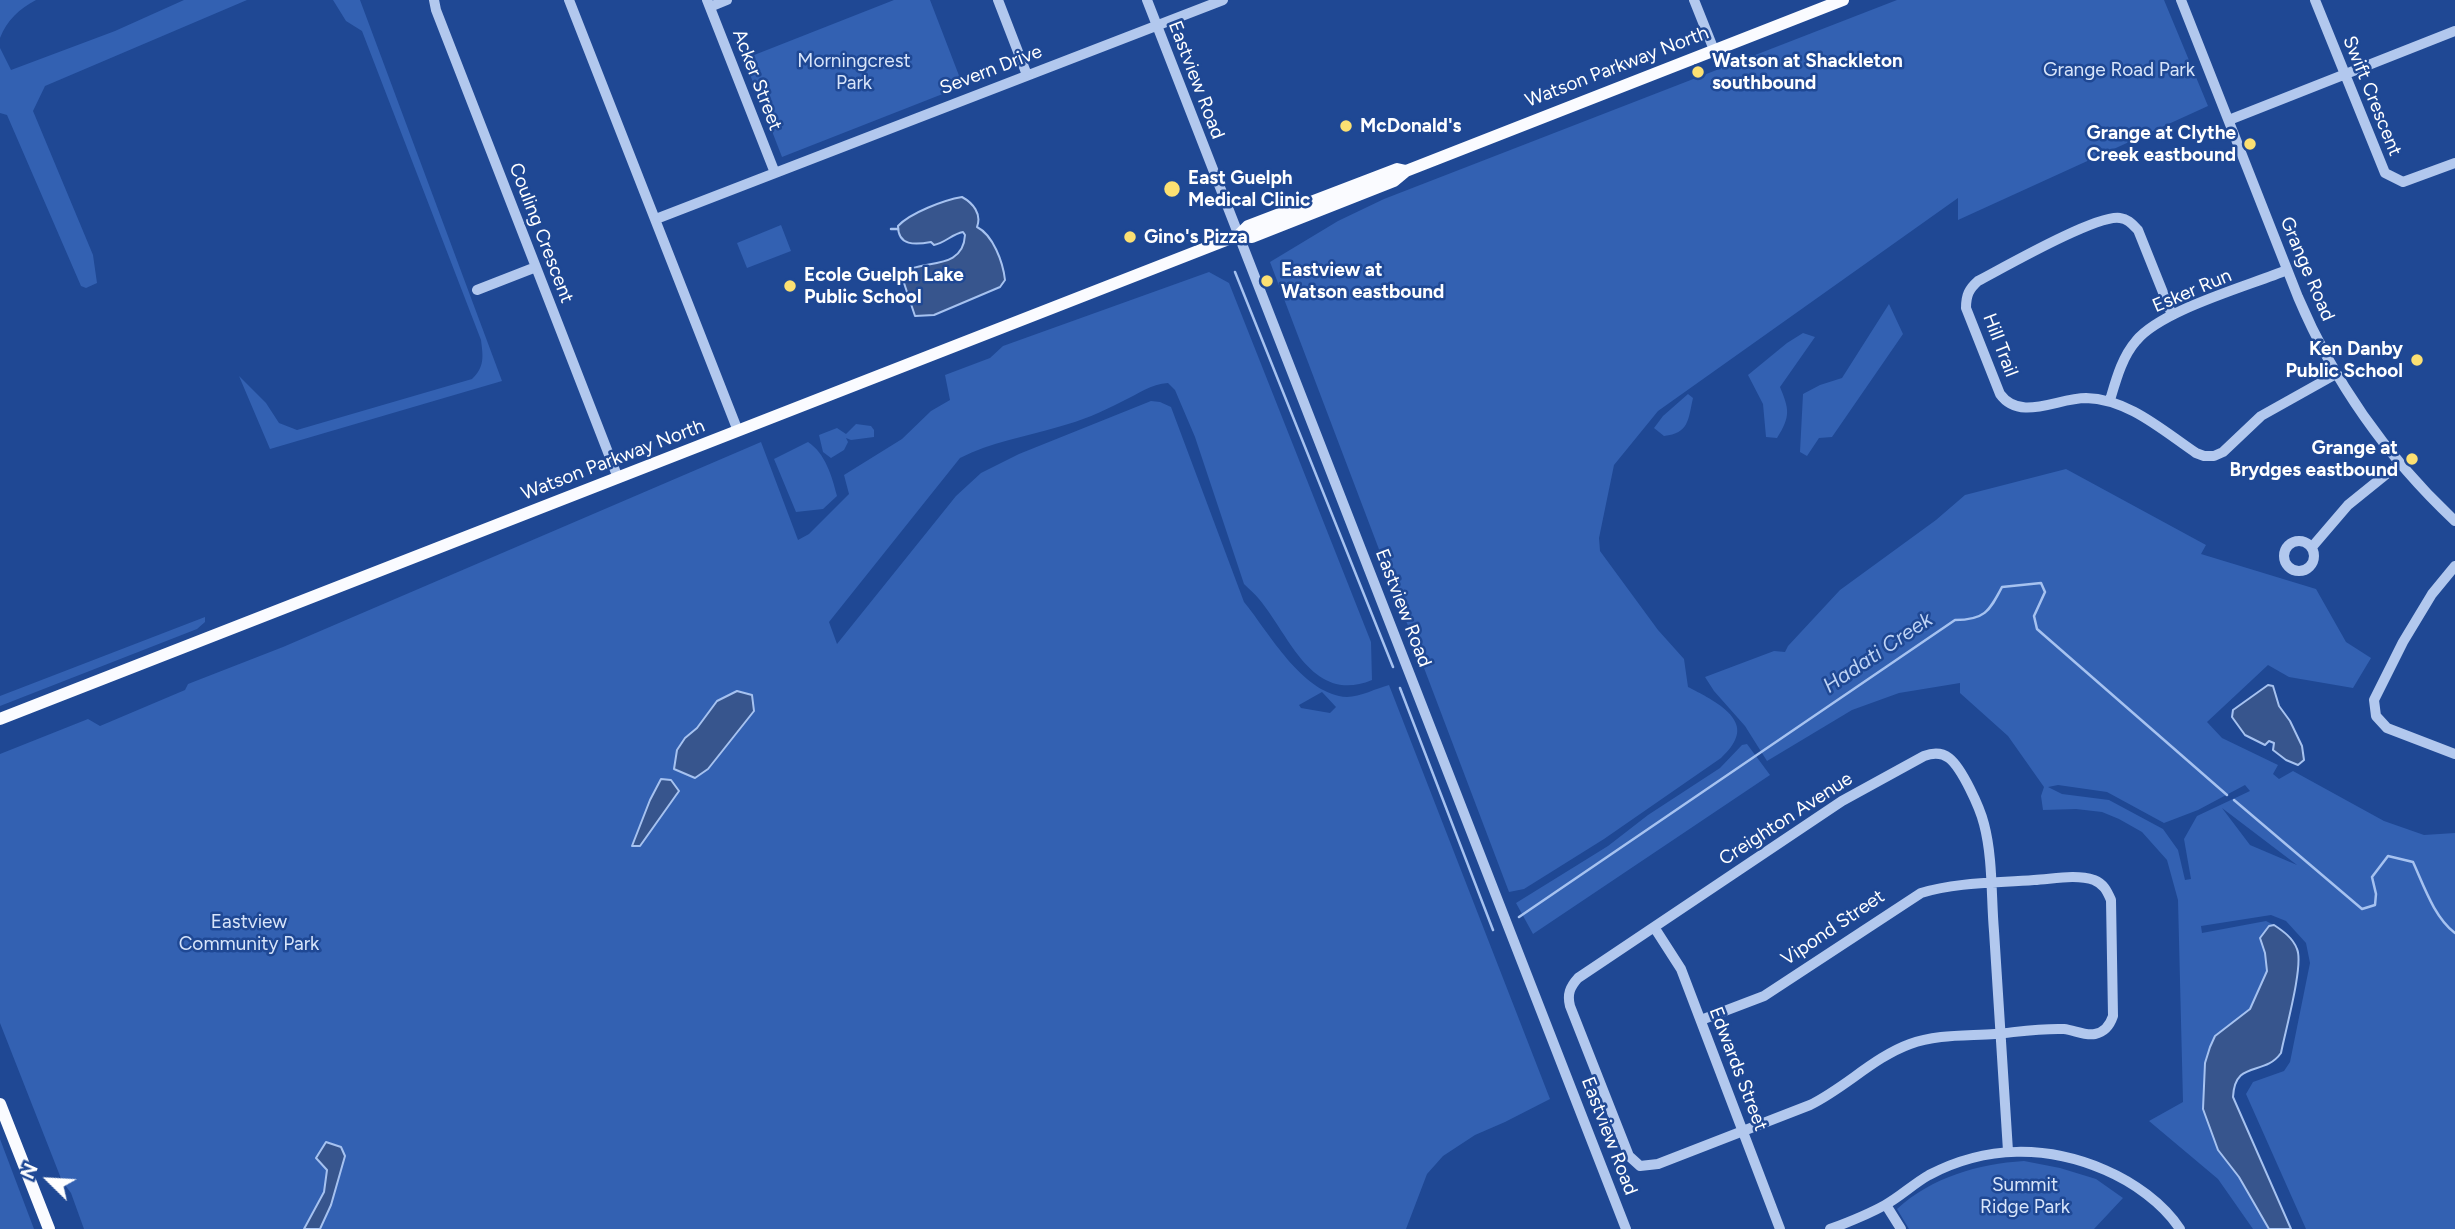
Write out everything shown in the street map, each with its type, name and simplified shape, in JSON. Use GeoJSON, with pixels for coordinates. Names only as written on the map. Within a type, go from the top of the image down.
{"type":"FeatureCollection","features":[{"type":"Feature","properties":{"kind":"main road","name":"Watson Parkway North"},"geometry":{"type":"LineString","coordinates":[[0,719],[1239,235],[1252,237],[1394,181],[1406,171],[1843,0]]}},
{"type":"Feature","properties":{"kind":"main road"},"geometry":{"type":"LineString","coordinates":[[0,1104],[49,1229]]}},
{"type":"Feature","properties":{"kind":"street","name":"Couling Crescent"},"geometry":{"type":"LineString","coordinates":[[434,0],[618,478]]}},
{"type":"Feature","properties":{"kind":"street"},"geometry":{"type":"LineString","coordinates":[[569,0],[738,431]]}},
{"type":"Feature","properties":{"kind":"street"},"geometry":{"type":"LineString","coordinates":[[709,3],[727,0]]}},
{"type":"Feature","properties":{"kind":"street"},"geometry":{"type":"LineString","coordinates":[[998,0],[1027,75]]}},
{"type":"Feature","properties":{"kind":"street","name":"Eastview Road"},"geometry":{"type":"LineString","coordinates":[[1147,0],[1626,1229]]}},
{"type":"Feature","properties":{"kind":"street","name":"Severn Drive"},"geometry":{"type":"LineString","coordinates":[[656,219],[1223,0]]}},
{"type":"Feature","properties":{"kind":"street"},"geometry":{"type":"LineString","coordinates":[[1694,0],[1713,50]]}},
{"type":"Feature","properties":{"kind":"street","name":"Grange Road"},"geometry":{"type":"LineString","coordinates":[[2181,0],[2304,312],[2336,374],[2400,463],[2455,521]]}},
{"type":"Feature","properties":{"kind":"street","name":"Swift Crescent"},"geometry":{"type":"LineString","coordinates":[[2315,0],[2385,173],[2403,182],[2455,163]]}},
{"type":"Feature","properties":{"kind":"street","name":"Acker Street"},"geometry":{"type":"LineString","coordinates":[[709,3],[775,173]]}},
{"type":"Feature","properties":{"kind":"street"},"geometry":{"type":"LineString","coordinates":[[2229,120],[2455,32]]}},
{"type":"Feature","properties":{"kind":"street","name":"Hill Trail"},"geometry":{"type":"LineString","coordinates":[[2172,315],[2138,230],[2130,222],[2120,218],[2111,218],[2059,238],[1978,281],[1967,293],[1966,308],[2000,394],[2007,403],[2026,409],[2082,398],[2110,400],[2140,415],[2204,456],[2223,452],[2261,416],[2336,374]]}},
{"type":"Feature","properties":{"kind":"street"},"geometry":{"type":"LineString","coordinates":[[477,290],[536,267]]}},
{"type":"Feature","properties":{"kind":"street","name":"Esker Run"},"geometry":{"type":"LineString","coordinates":[[2110,400],[2126,356],[2136,341],[2152,327],[2172,315],[2287,270]]}},
{"type":"Feature","properties":{"kind":"street"},"geometry":{"type":"LineString","coordinates":[[2312,547],[2348,505],[2400,463]]}},
{"type":"Feature","properties":{"kind":"street"},"geometry":{"type":"LineString","coordinates":[[2455,566],[2432,594],[2374,701],[2376,716],[2387,728],[2455,754]]}},
{"type":"Feature","properties":{"kind":"street","name":"Creighton Avenue"},"geometry":{"type":"LineString","coordinates":[[1744,1130],[1658,1164],[1640,1166],[1629,1156],[1570,1006],[1568,994],[1578,978],[1842,801],[1931,754],[1941,754],[1956,766],[1979,810],[1987,838],[2008,1151]]}},
{"type":"Feature","properties":{"kind":"street","name":"Vipond Street"},"geometry":{"type":"LineString","coordinates":[[1701,1020],[1764,996],[1921,893],[1945,887],[1990,883],[2086,878],[2096,881],[2105,887],[2111,900],[2113,1016],[2110,1023],[2105,1029],[2094,1034],[2065,1029],[2001,1034]]}},
{"type":"Feature","properties":{"kind":"street","name":"Edwards Street"},"geometry":{"type":"LineString","coordinates":[[1654,927],[1681,969],[1780,1229]]}},
{"type":"Feature","properties":{"kind":"street"},"geometry":{"type":"LineString","coordinates":[[1744,1130],[1824,1098],[1888,1055],[1912,1043],[2001,1034]]}},
{"type":"Feature","properties":{"kind":"street"},"geometry":{"type":"LineString","coordinates":[[1830,1229],[1886,1205],[1927,1176],[1949,1166],[2008,1151],[2052,1153],[2113,1174],[2158,1204],[2180,1229]]}},
{"type":"Feature","properties":{"kind":"street"},"geometry":{"type":"LineString","coordinates":[[1886,1205],[1901,1229]]}},
{"type":"Feature","properties":{"kind":"green space"},"geometry":{"type":"Polygon","coordinates":[[[0,0],[36,0],[14,16],[0,38],[0,0]]]}},
{"type":"Feature","properties":{"kind":"green space"},"geometry":{"type":"Polygon","coordinates":[[[184,0],[247,0],[45,86],[33,111],[93,255],[97,283],[86,288],[81,286],[7,115],[0,113],[0,48],[11,70],[115,31],[184,0]]]}},
{"type":"Feature","properties":{"kind":"green space"},"geometry":{"type":"Polygon","coordinates":[[[333,0],[360,0],[502,381],[270,449],[239,376],[266,403],[279,423],[297,430],[472,379],[482,361],[481,340],[362,31],[346,21],[333,0]]]}},
{"type":"Feature","properties":{"kind":"green space","name":"Morningcrest Park"},"geometry":{"type":"Polygon","coordinates":[[[894,0],[930,0],[963,86],[782,157],[744,59],[894,0]]]}},
{"type":"Feature","properties":{"kind":"green space","name":"Grange Road Park"},"geometry":{"type":"Polygon","coordinates":[[[1897,0],[2164,0],[2208,106],[1958,220],[1958,198],[1658,411],[1614,465],[1599,538],[1600,551],[1658,630],[1684,659],[1688,687],[1714,701],[1736,722],[1735,740],[1721,758],[1604,839],[1524,889],[1509,892],[1270,262],[1338,221],[1384,199],[1897,0]]]}},
{"type":"Feature","properties":{"kind":"green space"},"geometry":{"type":"Polygon","coordinates":[[[781,225],[791,251],[747,268],[737,243],[781,225]]]}},
{"type":"Feature","properties":{"kind":"green space","name":"Eastview Community Park"},"geometry":{"type":"Polygon","coordinates":[[[1209,272],[1229,283],[1371,642],[1372,680],[1351,685],[1333,683],[1318,675],[1305,663],[1259,599],[1244,584],[1195,437],[1175,390],[1168,383],[1150,387],[1107,409],[1067,425],[996,444],[960,458],[829,622],[837,644],[956,496],[981,473],[1019,454],[1151,401],[1171,407],[1244,602],[1279,649],[1304,676],[1332,694],[1352,697],[1389,685],[1550,1099],[1475,1135],[1443,1156],[1427,1174],[1406,1229],[84,1229],[71,1193],[62,1181],[0,1023],[0,754],[88,719],[100,726],[185,690],[188,684],[283,647],[761,442],[798,540],[809,534],[849,494],[844,475],[902,439],[931,411],[950,400],[945,375],[990,358],[1003,346],[1209,272]],[[1322,692],[1299,705],[1301,708],[1330,713],[1336,707],[1322,692]]]}},
{"type":"Feature","properties":{"kind":"green space"},"geometry":{"type":"Polygon","coordinates":[[[1889,304],[1903,334],[1832,437],[1819,438],[1807,456],[1800,452],[1803,394],[1842,378],[1889,304]]]}},
{"type":"Feature","properties":{"kind":"green space"},"geometry":{"type":"Polygon","coordinates":[[[1803,333],[1815,337],[1780,387],[1787,407],[1785,424],[1777,438],[1766,437],[1763,404],[1748,375],[1803,333]]]}},
{"type":"Feature","properties":{"kind":"green space"},"geometry":{"type":"Polygon","coordinates":[[[1688,394],[1693,398],[1686,424],[1678,432],[1664,436],[1654,428],[1663,416],[1688,394]]]}},
{"type":"Feature","properties":{"kind":"green space"},"geometry":{"type":"Polygon","coordinates":[[[856,424],[871,426],[874,437],[851,440],[846,438],[848,442],[844,450],[831,458],[823,452],[819,435],[837,428],[846,434],[856,424]]]}},
{"type":"Feature","properties":{"kind":"green space"},"geometry":{"type":"Polygon","coordinates":[[[808,442],[823,459],[837,496],[823,509],[796,512],[774,459],[808,442]]]}},
{"type":"Feature","properties":{"kind":"green space"},"geometry":{"type":"Polygon","coordinates":[[[2066,469],[2206,545],[2201,554],[2316,589],[2346,642],[2371,658],[2353,688],[2289,677],[2268,665],[2207,722],[2222,738],[2278,765],[2273,774],[2279,779],[2293,771],[2384,821],[2424,835],[2455,833],[2455,1229],[2306,1229],[2246,1094],[2253,1082],[2284,1071],[2290,1062],[2310,963],[2306,943],[2286,921],[2271,915],[2201,926],[2202,933],[2266,921],[2274,925],[2269,926],[2260,938],[2267,971],[2250,1010],[2215,1036],[2210,1047],[2205,1063],[2203,1109],[2218,1150],[2239,1177],[2269,1229],[2253,1229],[2218,1179],[2149,1121],[2183,1102],[2178,900],[2167,860],[2142,832],[2102,812],[2076,809],[2043,810],[2041,796],[2044,787],[2008,736],[1960,693],[1960,683],[1899,693],[1852,710],[1767,761],[1745,726],[1714,691],[1705,677],[1774,651],[1785,652],[1840,590],[1936,520],[1965,495],[2066,469]],[[2058,785],[2048,787],[2062,794],[2109,800],[2163,829],[2178,850],[2185,880],[2191,879],[2184,839],[2197,816],[2250,791],[2245,785],[2198,810],[2164,823],[2107,792],[2058,785]],[[2222,808],[2250,845],[2297,865],[2222,808]]]}},
{"type":"Feature","properties":{"kind":"green space"},"geometry":{"type":"Polygon","coordinates":[[[205,617],[205,622],[197,629],[0,706],[0,696],[205,617]]]}},
{"type":"Feature","properties":{"kind":"green space"},"geometry":{"type":"Polygon","coordinates":[[[1747,744],[1770,775],[1533,934],[1516,903],[1608,846],[1648,815],[1720,768],[1742,745],[1747,744]]]}},
{"type":"Feature","properties":{"kind":"green space"},"geometry":{"type":"Polygon","coordinates":[[[0,1139],[34,1229],[0,1229],[0,1139]]]}},
{"type":"Feature","properties":{"kind":"green space","name":"Summit Ridge Park"},"geometry":{"type":"Polygon","coordinates":[[[2024,1161],[2096,1179],[2123,1198],[2094,1229],[1909,1229],[1897,1209],[1925,1188],[1956,1174],[1990,1165],[2024,1161]]]}},
{"type":"Feature","properties":{"kind":"shaded area"},"geometry":{"type":"Polygon","coordinates":[[[962,197],[976,209],[977,227],[988,236],[996,250],[1005,280],[1000,287],[934,315],[915,316],[902,277],[916,267],[947,260],[956,255],[962,247],[965,235],[963,232],[959,233],[934,245],[931,242],[914,244],[904,241],[898,226],[928,208],[962,197]]]}},
{"type":"Feature","properties":{"kind":"shaded area"},"geometry":{"type":"Polygon","coordinates":[[[2268,685],[2273,686],[2279,706],[2302,746],[2304,760],[2298,765],[2273,750],[2274,743],[2269,741],[2265,745],[2245,735],[2232,717],[2233,710],[2268,685]]]}},
{"type":"Feature","properties":{"kind":"shaded area"},"geometry":{"type":"Polygon","coordinates":[[[737,691],[752,695],[754,711],[708,769],[695,778],[674,769],[677,750],[685,738],[697,728],[717,701],[737,691]]]}},
{"type":"Feature","properties":{"kind":"shaded area"},"geometry":{"type":"Polygon","coordinates":[[[661,779],[671,780],[679,791],[640,846],[632,846],[650,800],[661,779]]]}},
{"type":"Feature","properties":{"kind":"shaded area"},"geometry":{"type":"Polygon","coordinates":[[[2274,925],[2293,941],[2298,957],[2296,983],[2281,1053],[2267,1065],[2239,1077],[2233,1097],[2291,1229],[2269,1229],[2239,1177],[2218,1150],[2203,1109],[2205,1063],[2210,1047],[2215,1036],[2250,1009],[2267,971],[2260,938],[2269,926],[2274,925]]]}},
{"type":"Feature","properties":{"kind":"shaded area"},"geometry":{"type":"Polygon","coordinates":[[[326,1142],[341,1147],[345,1156],[331,1205],[320,1229],[304,1229],[324,1192],[327,1170],[316,1158],[326,1142]]]}},
{"type":"Feature","properties":{"kind":"waterway"},"geometry":{"type":"LineString","coordinates":[[891,229],[898,229]]}},
{"type":"Feature","properties":{"kind":"waterway"},"geometry":{"type":"LineString","coordinates":[[1235,272],[1393,667]]}},
{"type":"Feature","properties":{"kind":"waterway","name":"Hadati Creek"},"geometry":{"type":"LineString","coordinates":[[1519,917],[1955,620],[1973,618],[1984,613],[2002,587],[2041,583],[2045,592],[2034,616],[2037,629],[2227,795]]}},
{"type":"Feature","properties":{"kind":"waterway"},"geometry":{"type":"LineString","coordinates":[[1400,688],[1493,930]]}},
{"type":"Feature","properties":{"kind":"waterway","name":"Hadati Creek"},"geometry":{"type":"LineString","coordinates":[[2234,800],[2362,909],[2375,905],[2376,894],[2372,877],[2388,856],[2413,862],[2435,910],[2455,933]]}},
{"type":"Feature","properties":{"kind":"place","name":"Watson at Shackleton southbound"},"geometry":{"type":"Point","coordinates":[1698,72]}},
{"type":"Feature","properties":{"kind":"place","name":"McDonald's"},"geometry":{"type":"Point","coordinates":[1346,126]}},
{"type":"Feature","properties":{"kind":"place","name":"Grange at Clythe Creek eastbound"},"geometry":{"type":"Point","coordinates":[2250,144]}},
{"type":"Feature","properties":{"kind":"place","name":"East Guelph Medical Clinic"},"geometry":{"type":"Point","coordinates":[1172,189]}},
{"type":"Feature","properties":{"kind":"place","name":"Gino's Pizza"},"geometry":{"type":"Point","coordinates":[1130,237]}},
{"type":"Feature","properties":{"kind":"place","name":"Eastview at Watson eastbound"},"geometry":{"type":"Point","coordinates":[1267,281]}},
{"type":"Feature","properties":{"kind":"place","name":"Ecole Guelph Lake Public School"},"geometry":{"type":"Point","coordinates":[790,286]}},
{"type":"Feature","properties":{"kind":"place","name":"Ken Danby Public School"},"geometry":{"type":"Point","coordinates":[2417,360]}},
{"type":"Feature","properties":{"kind":"place","name":"Grange at Brydges eastbound"},"geometry":{"type":"Point","coordinates":[2412,459]}}]}
